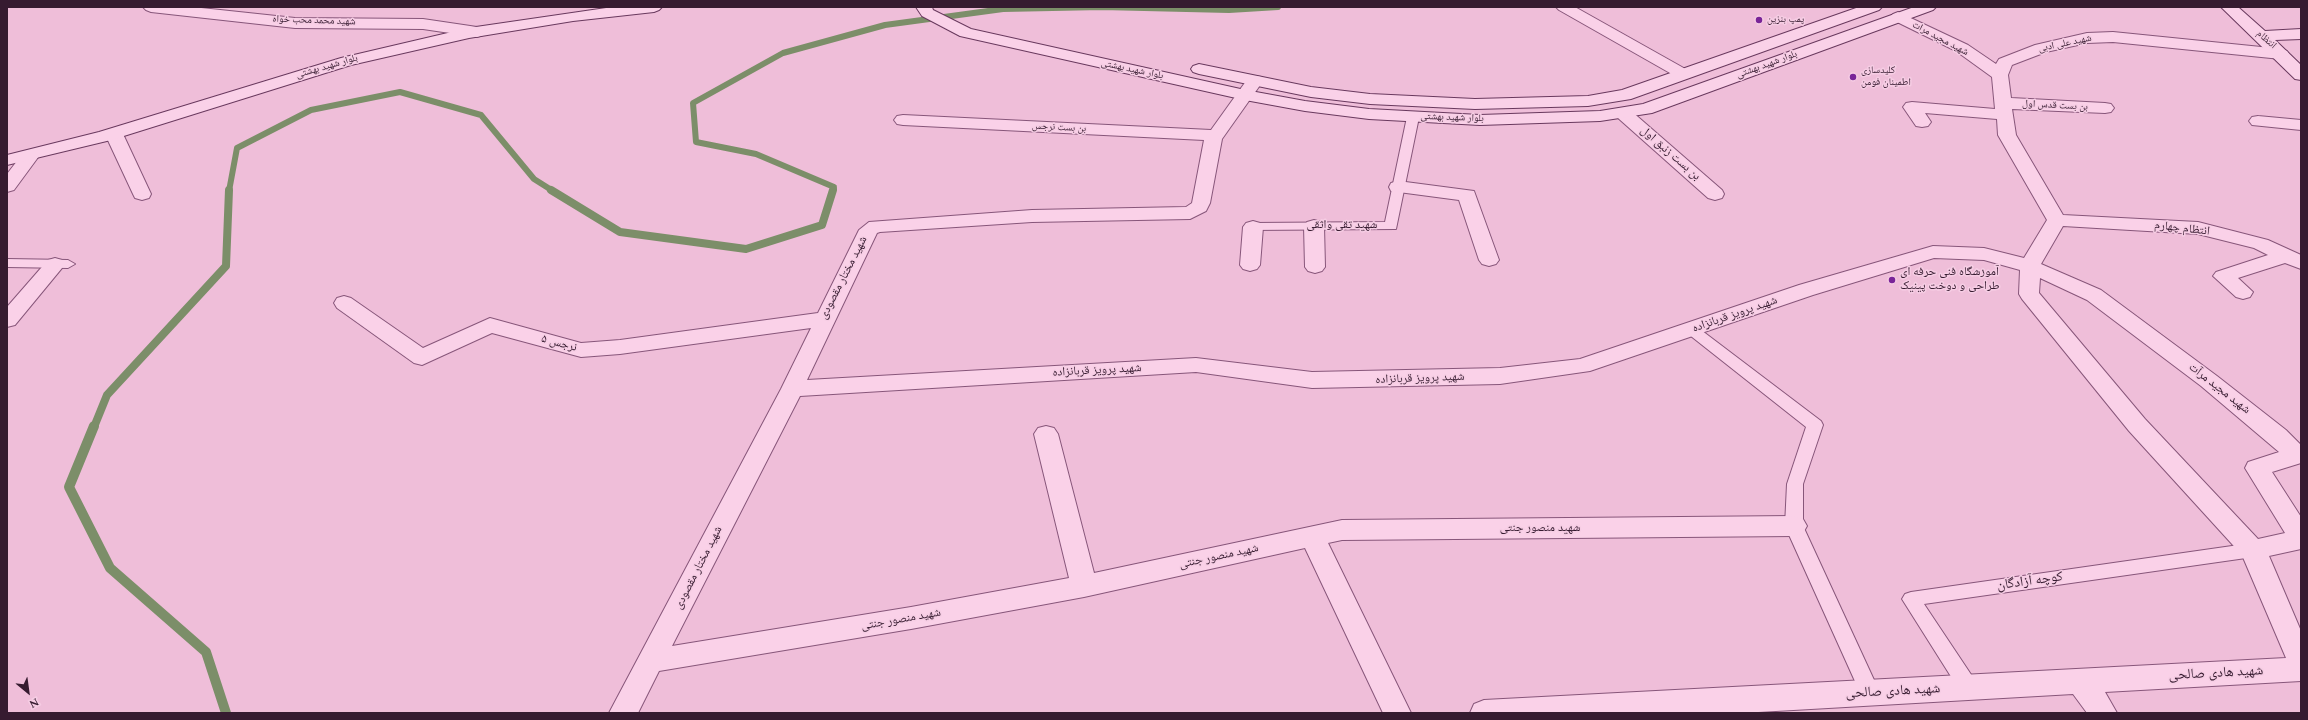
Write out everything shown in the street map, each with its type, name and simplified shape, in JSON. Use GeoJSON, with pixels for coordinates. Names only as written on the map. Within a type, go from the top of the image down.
{"type":"FeatureCollection","features":[{"type":"Feature","properties":{"kind":"street","name":"شهید محمد محب خواه"},"geometry":{"type":"LineString","coordinates":[[151,7],[215,10],[295,22],[423,24],[477,32]]}},
{"type":"Feature","properties":{"kind":"street","name":"بلوار شهید بهشتی"},"geometry":{"type":"LineString","coordinates":[[7,160],[30,156],[114,134],[347,61],[477,32],[573,16],[654,7]]}},
{"type":"Feature","properties":{"kind":"street","name":"بلوار شهید بهشتی"},"geometry":{"type":"LineString","coordinates":[[942,7],[981,24],[1250,88],[1305,106],[1369,114],[1480,120],[1624,114],[1646,108],[1928,7]]}},
{"type":"Feature","properties":{"kind":"street"},"geometry":{"type":"LineString","coordinates":[[1564,7],[1683,74]]}},
{"type":"Feature","properties":{"kind":"street","name":"بلوار شهید بهشتی"},"geometry":{"type":"LineString","coordinates":[[925,10],[966,33],[1250,88],[1311,92],[1370,99],[1475,104],[1608,99],[1874,7]]}},
{"type":"Feature","properties":{"kind":"street","name":"انتظام"},"geometry":{"type":"LineString","coordinates":[[2229,7],[2281,54],[2301,75]]}},
{"type":"Feature","properties":{"kind":"street","name":"شهید مجید مرات"},"geometry":{"type":"LineString","coordinates":[[1898,17],[1962,48],[2000,75]]}},
{"type":"Feature","properties":{"kind":"street"},"geometry":{"type":"LineString","coordinates":[[2261,36],[2301,34]]}},
{"type":"Feature","properties":{"kind":"street","name":"شهید علی ادبی"},"geometry":{"type":"LineString","coordinates":[[2000,75],[2005,62],[2041,48],[2086,38],[2113,36],[2281,54]]}},
{"type":"Feature","properties":{"kind":"street"},"geometry":{"type":"LineString","coordinates":[[1767,45],[1790,56]]}},
{"type":"Feature","properties":{"kind":"street"},"geometry":{"type":"LineString","coordinates":[[2000,75],[2007,135],[2057,220],[2030,266],[2029,294],[2137,425],[2253,550],[2295,649],[2301,657]]}},
{"type":"Feature","properties":{"kind":"street","name":"شهید مختار مقصودی"},"geometry":{"type":"LineString","coordinates":[[623,713],[792,388],[824,319],[869,230],[876,226],[1032,216],[1190,212],[1199,207],[1201,202],[1213,139],[1250,88]]}},
{"type":"Feature","properties":{"kind":"street","name":"بن بست قدس اول"},"geometry":{"type":"LineString","coordinates":[[1922,122],[1912,107],[2005,109],[2105,108]]}},
{"type":"Feature","properties":{"kind":"street","name":"بن بست زنبق اول"},"geometry":{"type":"LineString","coordinates":[[1624,114],[1716,194]]}},
{"type":"Feature","properties":{"kind":"street","name":"بن بست نرجس"},"geometry":{"type":"LineString","coordinates":[[903,120],[1215,136]]}},
{"type":"Feature","properties":{"kind":"street"},"geometry":{"type":"LineString","coordinates":[[2258,121],[2301,125]]}},
{"type":"Feature","properties":{"kind":"street"},"geometry":{"type":"LineString","coordinates":[[114,134],[142,194]]}},
{"type":"Feature","properties":{"kind":"street"},"geometry":{"type":"LineString","coordinates":[[7,186],[30,156]]}},
{"type":"Feature","properties":{"kind":"street"},"geometry":{"type":"LineString","coordinates":[[1398,188],[1467,195],[1489,260]]}},
{"type":"Feature","properties":{"kind":"street","name":"انتظام چهارم"},"geometry":{"type":"LineString","coordinates":[[2057,220],[2198,228],[2261,244],[2293,260]]}},
{"type":"Feature","properties":{"kind":"street"},"geometry":{"type":"LineString","coordinates":[[1314,226],[1315,267]]}},
{"type":"Feature","properties":{"kind":"street"},"geometry":{"type":"LineString","coordinates":[[1250,265],[1253,227]]}},
{"type":"Feature","properties":{"kind":"street","name":"شهید پرویز قربانزاده"},"geometry":{"type":"LineString","coordinates":[[792,388],[1196,365],[1312,380],[1500,376],[1582,366],[1692,330],[1806,290],[1933,252],[1984,254],[2030,266]]}},
{"type":"Feature","properties":{"kind":"street"},"geometry":{"type":"LineString","coordinates":[[2243,292],[2223,276],[2293,260]]}},
{"type":"Feature","properties":{"kind":"street"},"geometry":{"type":"LineString","coordinates":[[7,320],[61,264]]}},
{"type":"Feature","properties":{"kind":"street","name":"شهید مجید مرآت"},"geometry":{"type":"LineString","coordinates":[[2030,266],[2094,295],[2209,381],[2278,436],[2297,455],[2257,468],[2301,539],[2253,550]]}},
{"type":"Feature","properties":{"kind":"street","name":"نرجس ۵"},"geometry":{"type":"LineString","coordinates":[[344,303],[422,358],[490,325],[580,350],[627,346],[824,319]]}},
{"type":"Feature","properties":{"kind":"street"},"geometry":{"type":"LineString","coordinates":[[1046,434],[1084,586]]}},
{"type":"Feature","properties":{"kind":"street","name":"شهید منصور جنتی"},"geometry":{"type":"LineString","coordinates":[[651,661],[911,618],[1084,586],[1342,530],[1794,526]]}},
{"type":"Feature","properties":{"kind":"street"},"geometry":{"type":"LineString","coordinates":[[1312,536],[1397,713]]}},
{"type":"Feature","properties":{"kind":"street","name":"شهید هادی صالحی"},"geometry":{"type":"LineString","coordinates":[[1484,713],[1870,694],[2301,669]]}},
{"type":"Feature","properties":{"kind":"street"},"geometry":{"type":"LineString","coordinates":[[2081,682],[2103,713]]}},
{"type":"Feature","properties":{"kind":"lane","name":"شهید تقی واثقی"},"geometry":{"type":"LineString","coordinates":[[1253,227],[1391,226],[1413,117]]}},
{"type":"Feature","properties":{"kind":"lane"},"geometry":{"type":"LineString","coordinates":[[7,263],[61,264]]}},
{"type":"Feature","properties":{"kind":"lane"},"geometry":{"type":"LineString","coordinates":[[1692,330],[1815,425],[1795,484],[1794,526],[1870,694]]}},
{"type":"Feature","properties":{"kind":"lane","name":"کوچه آزادگان"},"geometry":{"type":"LineString","coordinates":[[1970,688],[1911,599],[2253,550]]}},
{"type":"Feature","properties":{"kind":"waterway"},"geometry":{"type":"LineString","coordinates":[[833,191],[834,187],[756,154],[696,142],[693,103],[783,53],[885,25],[1003,9],[1102,7],[1229,10],[1278,7]]}},
{"type":"Feature","properties":{"kind":"waterway"},"geometry":{"type":"LineString","coordinates":[[229,191],[237,148],[311,110],[400,92],[481,115],[534,179],[553,191]]}},
{"type":"Feature","properties":{"kind":"waterway"},"geometry":{"type":"LineString","coordinates":[[94,427],[107,395],[226,266],[229,190]]}},
{"type":"Feature","properties":{"kind":"waterway"},"geometry":{"type":"LineString","coordinates":[[551,190],[620,232],[746,249],[822,225],[833,190]]}},
{"type":"Feature","properties":{"kind":"waterway"},"geometry":{"type":"LineString","coordinates":[[94,426],[69,487],[110,568],[206,652],[226,713]]}},
{"type":"Feature","properties":{"kind":"place","name":"پمپ بنزین"},"geometry":{"type":"Point","coordinates":[1759,20]}},
{"type":"Feature","properties":{"kind":"place","name":"کلیدسازی اطمینان فومن"},"geometry":{"type":"Point","coordinates":[1853,77]}},
{"type":"Feature","properties":{"kind":"place","name":"آموزشگاه فنی حرفه ای طراحی و دوخت پینیک"},"geometry":{"type":"Point","coordinates":[1892,280]}}]}
